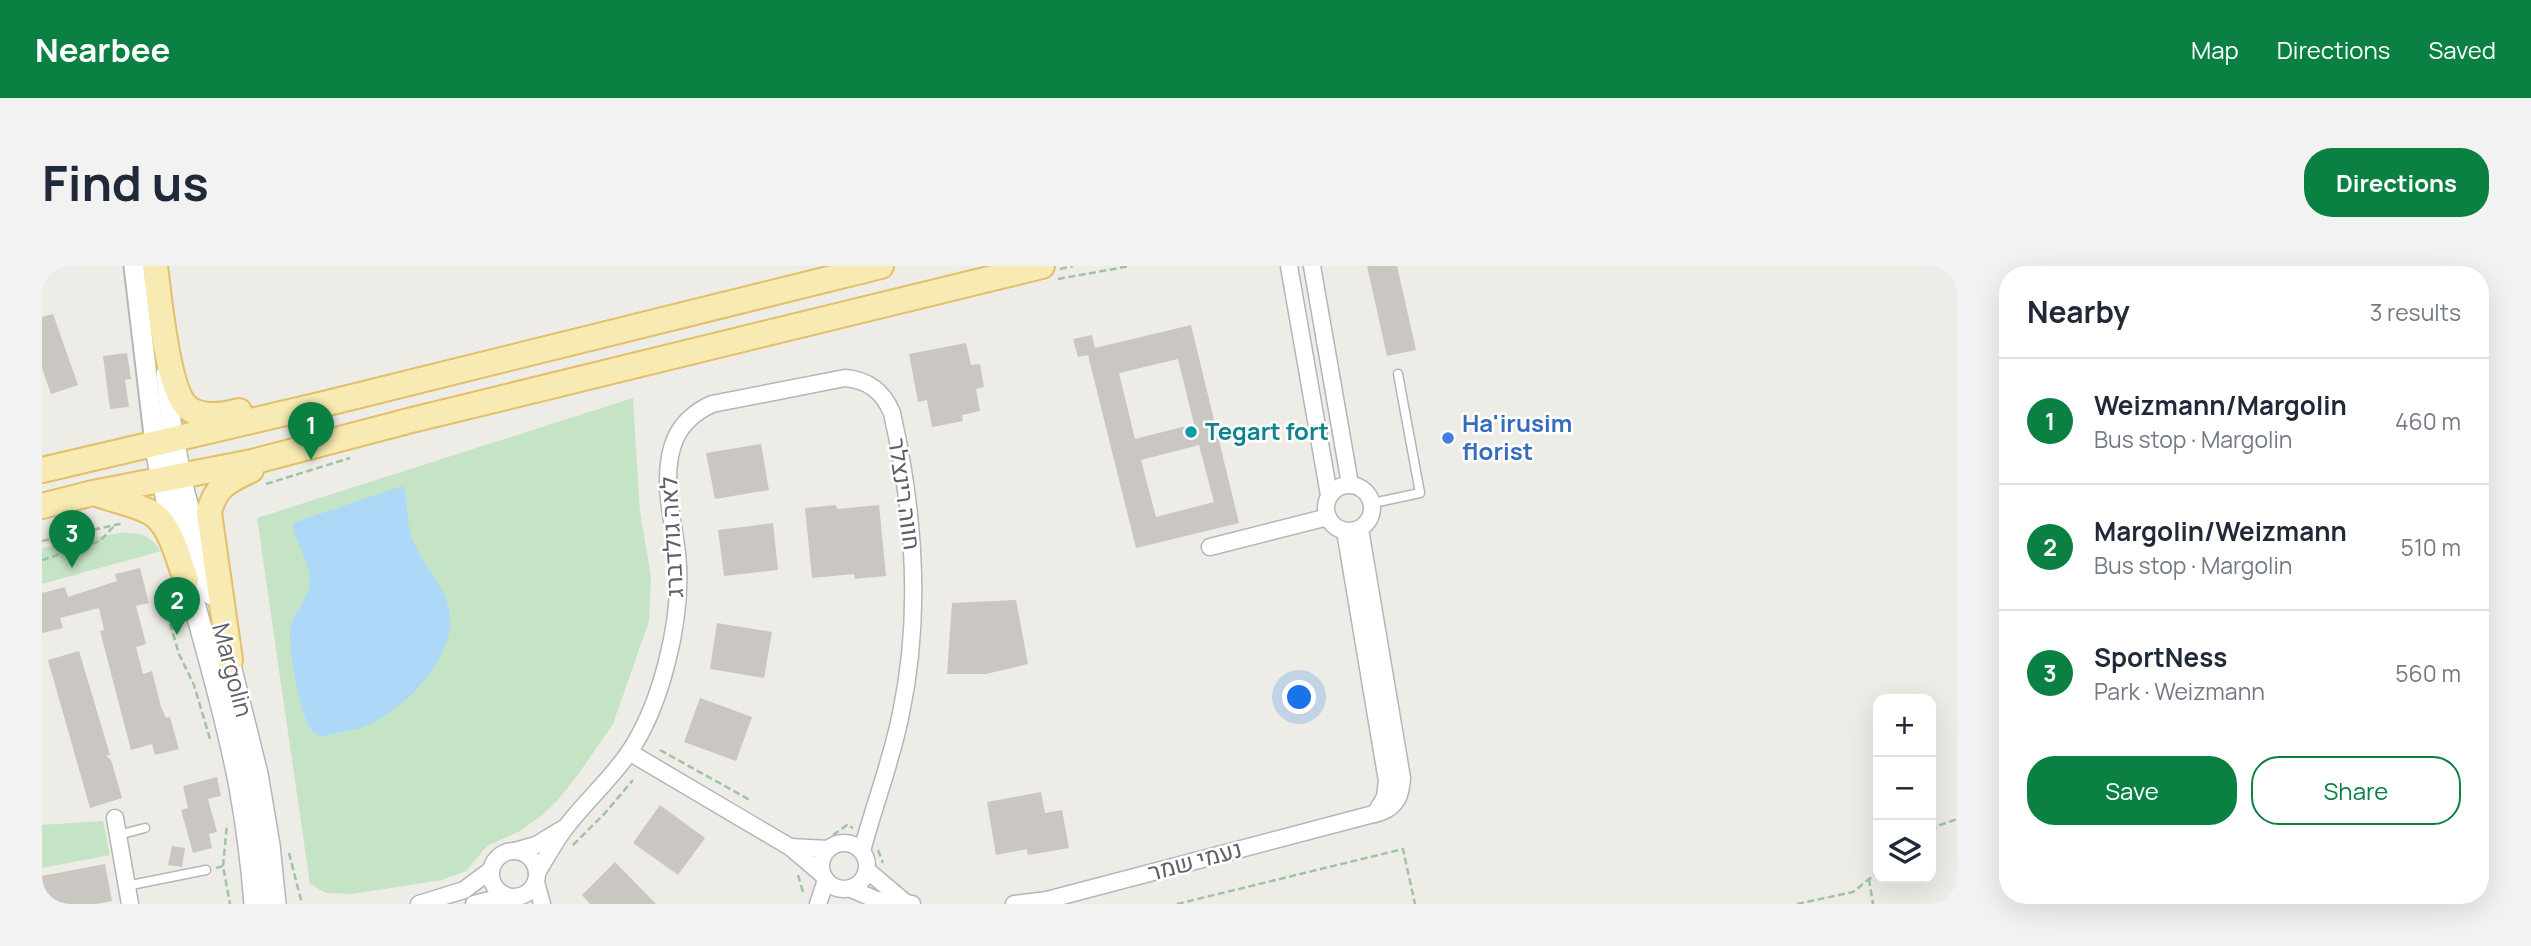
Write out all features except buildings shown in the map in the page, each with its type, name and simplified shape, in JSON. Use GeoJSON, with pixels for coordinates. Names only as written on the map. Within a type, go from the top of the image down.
{"type":"FeatureCollection","features":[{"type":"Feature","properties":{"kind":"main road"},"geometry":{"type":"LineString","coordinates":[[155,266],[170,369],[177,392],[190,410],[211,415],[589,339]]}},
{"type":"Feature","properties":{"kind":"main road"},"geometry":{"type":"LineString","coordinates":[[42,470],[881,266]]}},
{"type":"Feature","properties":{"kind":"main road"},"geometry":{"type":"LineString","coordinates":[[42,506],[93,493],[173,486],[320,444],[1042,266]]}},
{"type":"Feature","properties":{"kind":"main road","name":"Margolin"},"geometry":{"type":"LineString","coordinates":[[164,442],[173,486],[230,660],[257,774],[275,904]]}},
{"type":"Feature","properties":{"kind":"main road"},"geometry":{"type":"LineString","coordinates":[[230,660],[209,513],[213,498],[231,479],[320,444]]}},
{"type":"Feature","properties":{"kind":"main road","name":"Margolin"},"geometry":{"type":"LineString","coordinates":[[173,486],[176,577],[240,786],[255,904]]}},
{"type":"Feature","properties":{"kind":"main road"},"geometry":{"type":"LineString","coordinates":[[93,493],[151,513],[159,519],[172,542],[176,577]]}},
{"type":"Feature","properties":{"kind":"main road"},"geometry":{"type":"LineString","coordinates":[[272,871],[290,904]]}},
{"type":"Feature","properties":{"kind":"street"},"geometry":{"type":"LineString","coordinates":[[134,266],[164,442]]}},
{"type":"Feature","properties":{"kind":"street"},"geometry":{"type":"LineString","coordinates":[[155,266],[164,442]]}},
{"type":"Feature","properties":{"kind":"street"},"geometry":{"type":"LineString","coordinates":[[1289,266],[1329,495],[1326,510],[1328,517],[1338,528],[1352,530],[1370,519],[1373,503],[1364,490],[1350,484],[1335,489],[1329,495]]}},
{"type":"Feature","properties":{"kind":"street"},"geometry":{"type":"LineString","coordinates":[[1312,266],[1350,484]]}},
{"type":"Feature","properties":{"kind":"street","name":"חווה רינצלר"},"geometry":{"type":"LineString","coordinates":[[681,427],[698,410],[712,404],[833,379],[864,381],[873,386],[887,401],[896,431],[908,506],[914,598],[911,654],[901,714],[862,851]]}},
{"type":"Feature","properties":{"kind":"street","name":"לאה גולדברג"},"geometry":{"type":"LineString","coordinates":[[537,877],[566,827],[629,752],[658,689],[673,634],[678,598],[678,565],[668,496],[668,472],[669,454],[681,427]]}},
{"type":"Feature","properties":{"kind":"street"},"geometry":{"type":"LineString","coordinates":[[1210,547],[1328,517]]}},
{"type":"Feature","properties":{"kind":"street","name":"נעמי שמר"},"geometry":{"type":"LineString","coordinates":[[1014,904],[1047,900],[1375,814],[1385,797],[1387,781],[1352,530]]}},
{"type":"Feature","properties":{"kind":"street"},"geometry":{"type":"LineString","coordinates":[[629,752],[790,846],[824,878],[877,900],[909,903]]}},
{"type":"Feature","properties":{"kind":"street","name":"חווה רינצלר"},"geometry":{"type":"LineString","coordinates":[[847,843],[873,807]]}},
{"type":"Feature","properties":{"kind":"street"},"geometry":{"type":"LineString","coordinates":[[115,818],[130,904]]}},
{"type":"Feature","properties":{"kind":"street","name":"לאה גולדברג"},"geometry":{"type":"LineString","coordinates":[[515,851],[536,845],[566,827]]}},
{"type":"Feature","properties":{"kind":"street"},"geometry":{"type":"LineString","coordinates":[[790,846],[828,849],[840,843],[847,843],[862,851],[867,860],[863,880],[826,904]]}},
{"type":"Feature","properties":{"kind":"street"},"geometry":{"type":"LineString","coordinates":[[818,904],[824,878],[821,862],[828,849]]}},
{"type":"Feature","properties":{"kind":"street"},"geometry":{"type":"LineString","coordinates":[[419,904],[464,890],[491,870],[497,858],[508,851],[515,851],[531,858],[542,904]]}},
{"type":"Feature","properties":{"kind":"street"},"geometry":{"type":"LineString","coordinates":[[491,870],[495,888],[512,899]]}},
{"type":"Feature","properties":{"kind":"street"},"geometry":{"type":"LineString","coordinates":[[867,870],[909,903]]}},
{"type":"Feature","properties":{"kind":"street"},"geometry":{"type":"LineString","coordinates":[[474,904],[526,895],[537,877]]}},
{"type":"Feature","properties":{"kind":"lane"},"geometry":{"type":"LineString","coordinates":[[1373,503],[1420,493],[1398,374]]}},
{"type":"Feature","properties":{"kind":"lane"},"geometry":{"type":"LineString","coordinates":[[118,835],[145,828]]}},
{"type":"Feature","properties":{"kind":"lane"},"geometry":{"type":"LineString","coordinates":[[126,886],[206,870]]}},
{"type":"Feature","properties":{"kind":"path"},"geometry":{"type":"LineString","coordinates":[[42,541],[116,524],[100,541],[42,560]]}},
{"type":"Feature","properties":{"kind":"path"},"geometry":{"type":"LineString","coordinates":[[176,577],[166,610],[178,654],[194,685],[210,738]]}},
{"type":"Feature","properties":{"kind":"path"},"geometry":{"type":"LineString","coordinates":[[660,750],[750,800]]}},
{"type":"Feature","properties":{"kind":"path"},"geometry":{"type":"LineString","coordinates":[[568,849],[599,820],[633,780]]}},
{"type":"Feature","properties":{"kind":"path"},"geometry":{"type":"LineString","coordinates":[[1936,828],[1957,819]]}},
{"type":"Feature","properties":{"kind":"path"},"geometry":{"type":"LineString","coordinates":[[227,823],[223,866],[230,904]]}},
{"type":"Feature","properties":{"kind":"path"},"geometry":{"type":"LineString","coordinates":[[877,841],[885,868]]}},
{"type":"Feature","properties":{"kind":"path"},"geometry":{"type":"LineString","coordinates":[[1177,904],[1404,849],[1415,904]]}},
{"type":"Feature","properties":{"kind":"path"},"geometry":{"type":"LineString","coordinates":[[206,870],[223,866]]}},
{"type":"Feature","properties":{"kind":"path"},"geometry":{"type":"LineString","coordinates":[[797,871],[803,892]]}},
{"type":"Feature","properties":{"kind":"path"},"geometry":{"type":"LineString","coordinates":[[1797,904],[1853,892],[1873,876]]}},
{"type":"Feature","properties":{"kind":"path"},"geometry":{"type":"LineString","coordinates":[[1869,879],[1873,904]]}},
{"type":"Feature","properties":{"kind":"green space"},"geometry":{"type":"Polygon","coordinates":[[[633,398],[640,512],[651,577],[649,621],[613,724],[556,802],[520,831],[487,846],[466,871],[442,880],[352,894],[326,893],[310,884],[257,518],[633,398]]]}},
{"type":"Feature","properties":{"kind":"green space"},"geometry":{"type":"Polygon","coordinates":[[[119,533],[143,535],[161,551],[42,584],[42,548],[119,533]]]}},
{"type":"Feature","properties":{"kind":"green space"},"geometry":{"type":"Polygon","coordinates":[[[103,821],[110,855],[42,868],[42,825],[103,821]]]}},
{"type":"Feature","properties":{"kind":"water"},"geometry":{"type":"Polygon","coordinates":[[[403,486],[412,539],[442,591],[449,610],[450,627],[446,645],[426,678],[398,706],[368,725],[321,737],[312,731],[307,723],[292,663],[291,625],[308,592],[310,581],[293,523],[403,486]]]}},
{"type":"Feature","properties":{"kind":"place","name":"Tegart fort"},"geometry":{"type":"Point","coordinates":[1191,432]}},
{"type":"Feature","properties":{"kind":"place","name":"Ha'irusim florist"},"geometry":{"type":"Point","coordinates":[1448,438]}},
{"type":"Feature","properties":{"kind":"place","name":"Weizmann/Margolin"},"geometry":{"type":"Point","coordinates":[311,460]}},
{"type":"Feature","properties":{"kind":"place","name":"SportNess"},"geometry":{"type":"Point","coordinates":[72,568]}},
{"type":"Feature","properties":{"kind":"place","name":"Margolin/Weizmann"},"geometry":{"type":"Point","coordinates":[177,635]}}]}
